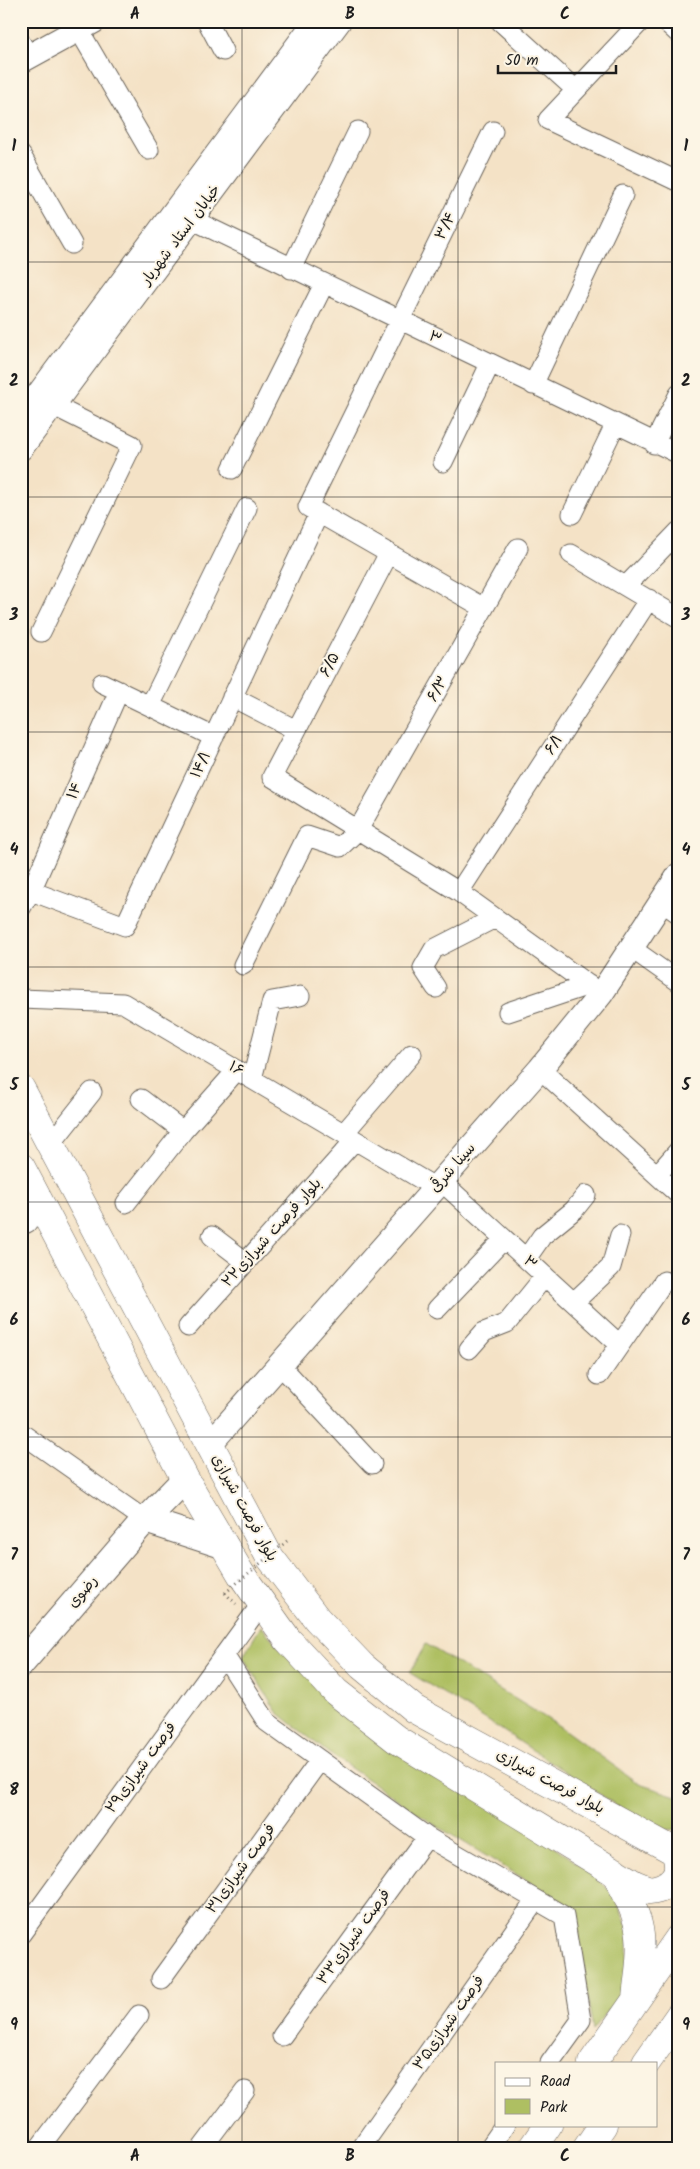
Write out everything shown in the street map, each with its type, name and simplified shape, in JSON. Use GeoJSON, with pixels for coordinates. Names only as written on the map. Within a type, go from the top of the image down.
{"type":"FeatureCollection","features":[{"type":"Feature","properties":{"kind":"main road","name":"بلوار فرصت شیرازی"},"geometry":{"type":"LineString","coordinates":[[21,1089],[269,1556],[317,1619],[362,1666],[414,1709],[652,1837]]}},
{"type":"Feature","properties":{"kind":"main road"},"geometry":{"type":"LineString","coordinates":[[21,1167],[27,1216],[225,1546],[262,1603],[288,1640],[336,1692],[396,1738],[648,1890],[658,1889],[672,1881],[678,1871],[678,1858],[674,1851],[652,1837]]}},
{"type":"Feature","properties":{"kind":"main road","name":"رضوی"},"geometry":{"type":"LineString","coordinates":[[21,1664],[144,1520],[185,1479]]}},
{"type":"Feature","properties":{"kind":"main road"},"geometry":{"type":"LineString","coordinates":[[144,1520],[225,1546]]}},
{"type":"Feature","properties":{"kind":"main road"},"geometry":{"type":"LineString","coordinates":[[652,1837],[679,1846]]}},
{"type":"Feature","properties":{"kind":"main road"},"geometry":{"type":"LineString","coordinates":[[614,1871],[630,1900],[639,1926],[640,1955],[636,2001]]}},
{"type":"Feature","properties":{"kind":"main road"},"geometry":{"type":"LineString","coordinates":[[593,2062],[679,1938]]}},
{"type":"Feature","properties":{"kind":"main road"},"geometry":{"type":"LineString","coordinates":[[647,2062],[679,2016]]}},
{"type":"Feature","properties":{"kind":"main road"},"geometry":{"type":"LineString","coordinates":[[532,2148],[547,2126]]}},
{"type":"Feature","properties":{"kind":"main road"},"geometry":{"type":"LineString","coordinates":[[587,2148],[601,2126]]}},
{"type":"Feature","properties":{"kind":"street"},"geometry":{"type":"LineString","coordinates":[[207,21],[223,51]]}},
{"type":"Feature","properties":{"kind":"street","name":"خیابان استاد شهریار"},"geometry":{"type":"LineString","coordinates":[[21,418],[316,21]]}},
{"type":"Feature","properties":{"kind":"street","name":"خیابان استاد شهریار"},"geometry":{"type":"LineString","coordinates":[[21,448],[193,220],[339,21]]}},
{"type":"Feature","properties":{"kind":"street"},"geometry":{"type":"LineString","coordinates":[[500,21],[576,90]]}},
{"type":"Feature","properties":{"kind":"street"},"geometry":{"type":"LineString","coordinates":[[641,21],[548,120],[679,182]]}},
{"type":"Feature","properties":{"kind":"street"},"geometry":{"type":"LineString","coordinates":[[665,21],[679,34]]}},
{"type":"Feature","properties":{"kind":"street"},"geometry":{"type":"LineString","coordinates":[[24,54],[86,25],[149,150]]}},
{"type":"Feature","properties":{"kind":"street"},"geometry":{"type":"LineString","coordinates":[[291,269],[358,131]]}},
{"type":"Feature","properties":{"kind":"street","name":"۳/۴"},"geometry":{"type":"LineString","coordinates":[[313,510],[399,321],[493,131]]}},
{"type":"Feature","properties":{"kind":"street"},"geometry":{"type":"LineString","coordinates":[[21,155],[72,244]]}},
{"type":"Feature","properties":{"kind":"street"},"geometry":{"type":"LineString","coordinates":[[533,385],[623,195]]}},
{"type":"Feature","properties":{"kind":"street","name":"۳"},"geometry":{"type":"LineString","coordinates":[[193,220],[654,444],[679,454]]}},
{"type":"Feature","properties":{"kind":"street"},"geometry":{"type":"LineString","coordinates":[[232,469],[324,284]]}},
{"type":"Feature","properties":{"kind":"street"},"geometry":{"type":"LineString","coordinates":[[443,462],[490,364]]}},
{"type":"Feature","properties":{"kind":"street"},"geometry":{"type":"LineString","coordinates":[[654,444],[679,394]]}},
{"type":"Feature","properties":{"kind":"street"},"geometry":{"type":"LineString","coordinates":[[41,632],[132,445],[54,406]]}},
{"type":"Feature","properties":{"kind":"street"},"geometry":{"type":"LineString","coordinates":[[572,514],[615,425]]}},
{"type":"Feature","properties":{"kind":"street"},"geometry":{"type":"LineString","coordinates":[[214,737],[150,706],[247,508]]}},
{"type":"Feature","properties":{"kind":"street"},"geometry":{"type":"LineString","coordinates":[[313,510],[484,608]]}},
{"type":"Feature","properties":{"kind":"street","name":"۱۴/۱"},"geometry":{"type":"LineString","coordinates":[[31,891],[125,926],[214,737],[313,510]]}},
{"type":"Feature","properties":{"kind":"street"},"geometry":{"type":"LineString","coordinates":[[626,586],[679,531]]}},
{"type":"Feature","properties":{"kind":"street","name":"۶/۳"},"geometry":{"type":"LineString","coordinates":[[243,965],[307,836],[340,847],[358,830],[518,548]]}},
{"type":"Feature","properties":{"kind":"street","name":"۶/۵"},"geometry":{"type":"LineString","coordinates":[[358,830],[272,777],[389,553]]}},
{"type":"Feature","properties":{"kind":"street"},"geometry":{"type":"LineString","coordinates":[[571,554],[679,618]]}},
{"type":"Feature","properties":{"kind":"street","name":"۶/۱"},"geometry":{"type":"LineString","coordinates":[[459,892],[648,599]]}},
{"type":"Feature","properties":{"kind":"street","name":"۱۴"},"geometry":{"type":"LineString","coordinates":[[21,908],[31,891],[111,687],[150,706]]}},
{"type":"Feature","properties":{"kind":"street"},"geometry":{"type":"LineString","coordinates":[[232,697],[296,730]]}},
{"type":"Feature","properties":{"kind":"street"},"geometry":{"type":"LineString","coordinates":[[358,830],[459,892],[595,990]]}},
{"type":"Feature","properties":{"kind":"street","name":"سینا شرقی"},"geometry":{"type":"LineString","coordinates":[[209,1445],[540,1069],[595,990],[631,948],[670,908],[679,875]]}},
{"type":"Feature","properties":{"kind":"street"},"geometry":{"type":"LineString","coordinates":[[436,988],[423,968],[434,949],[495,918]]}},
{"type":"Feature","properties":{"kind":"street"},"geometry":{"type":"LineString","coordinates":[[631,948],[679,982]]}},
{"type":"Feature","properties":{"kind":"street"},"geometry":{"type":"LineString","coordinates":[[508,1012],[595,990]]}},
{"type":"Feature","properties":{"kind":"street"},"geometry":{"type":"LineString","coordinates":[[126,1203],[183,1131],[245,1075],[272,1001],[300,996]]}},
{"type":"Feature","properties":{"kind":"street","name":"۱۶"},"geometry":{"type":"LineString","coordinates":[[21,999],[123,1003],[350,1137],[439,1184]]}},
{"type":"Feature","properties":{"kind":"street","name":"بلوار فرصت شیرازی۲۲"},"geometry":{"type":"LineString","coordinates":[[188,1327],[246,1262],[350,1137],[412,1054]]}},
{"type":"Feature","properties":{"kind":"street"},"geometry":{"type":"LineString","coordinates":[[540,1069],[679,1195]]}},
{"type":"Feature","properties":{"kind":"street"},"geometry":{"type":"LineString","coordinates":[[50,1144],[92,1092]]}},
{"type":"Feature","properties":{"kind":"street"},"geometry":{"type":"LineString","coordinates":[[140,1099],[183,1131]]}},
{"type":"Feature","properties":{"kind":"street"},"geometry":{"type":"LineString","coordinates":[[657,1175],[679,1150]]}},
{"type":"Feature","properties":{"kind":"street","name":"۳"},"geometry":{"type":"LineString","coordinates":[[439,1184],[504,1239],[619,1344]]}},
{"type":"Feature","properties":{"kind":"street"},"geometry":{"type":"LineString","coordinates":[[526,1259],[542,1236],[574,1210],[586,1195]]}},
{"type":"Feature","properties":{"kind":"street"},"geometry":{"type":"LineString","coordinates":[[574,1302],[611,1267],[620,1235]]}},
{"type":"Feature","properties":{"kind":"street"},"geometry":{"type":"LineString","coordinates":[[212,1236],[246,1262]]}},
{"type":"Feature","properties":{"kind":"street"},"geometry":{"type":"LineString","coordinates":[[436,1309],[504,1239]]}},
{"type":"Feature","properties":{"kind":"street"},"geometry":{"type":"LineString","coordinates":[[469,1349],[484,1332],[507,1323],[545,1276]]}},
{"type":"Feature","properties":{"kind":"street"},"geometry":{"type":"LineString","coordinates":[[599,1375],[664,1281]]}},
{"type":"Feature","properties":{"kind":"street"},"geometry":{"type":"LineString","coordinates":[[280,1365],[372,1464]]}},
{"type":"Feature","properties":{"kind":"street"},"geometry":{"type":"LineString","coordinates":[[21,1433],[144,1520]]}},
{"type":"Feature","properties":{"kind":"street","name":"فرصت شیرازی۲۹"},"geometry":{"type":"LineString","coordinates":[[21,1934],[262,1603]]}},
{"type":"Feature","properties":{"kind":"street"},"geometry":{"type":"LineString","coordinates":[[224,1655],[267,1722],[427,1837],[564,1916],[581,2020],[551,2062]]}},
{"type":"Feature","properties":{"kind":"street","name":"فرصت شیرازی۳۱"},"geometry":{"type":"LineString","coordinates":[[161,1979],[320,1760]]}},
{"type":"Feature","properties":{"kind":"street","name":"فرصت شیرازی۳۳"},"geometry":{"type":"LineString","coordinates":[[282,2036],[427,1837]]}},
{"type":"Feature","properties":{"kind":"street","name":"فرصت شیرازی۳۵"},"geometry":{"type":"LineString","coordinates":[[362,2146],[536,1900]]}},
{"type":"Feature","properties":{"kind":"street"},"geometry":{"type":"LineString","coordinates":[[39,2148],[139,2015]]}},
{"type":"Feature","properties":{"kind":"street"},"geometry":{"type":"LineString","coordinates":[[202,2148],[245,2091]]}},
{"type":"Feature","properties":{"kind":"street"},"geometry":{"type":"LineString","coordinates":[[489,2148],[504,2126]]}},
{"type":"Feature","properties":{"kind":"path"},"geometry":{"type":"LineString","coordinates":[[225,1593],[287,1541]]}},
{"type":"Feature","properties":{"kind":"green space"},"geometry":{"type":"Polygon","coordinates":[[[261,1626],[280,1648],[595,1876],[614,1895],[630,1933],[625,1980],[619,1997],[593,2030],[572,1908],[432,1823],[327,1752],[277,1712],[243,1657],[261,1626]]]}},
{"type":"Feature","properties":{"kind":"green space"},"geometry":{"type":"Polygon","coordinates":[[[426,1644],[559,1726],[639,1784],[679,1797],[679,1829],[664,1830],[642,1822],[485,1719],[410,1673],[426,1644]]]}}]}
